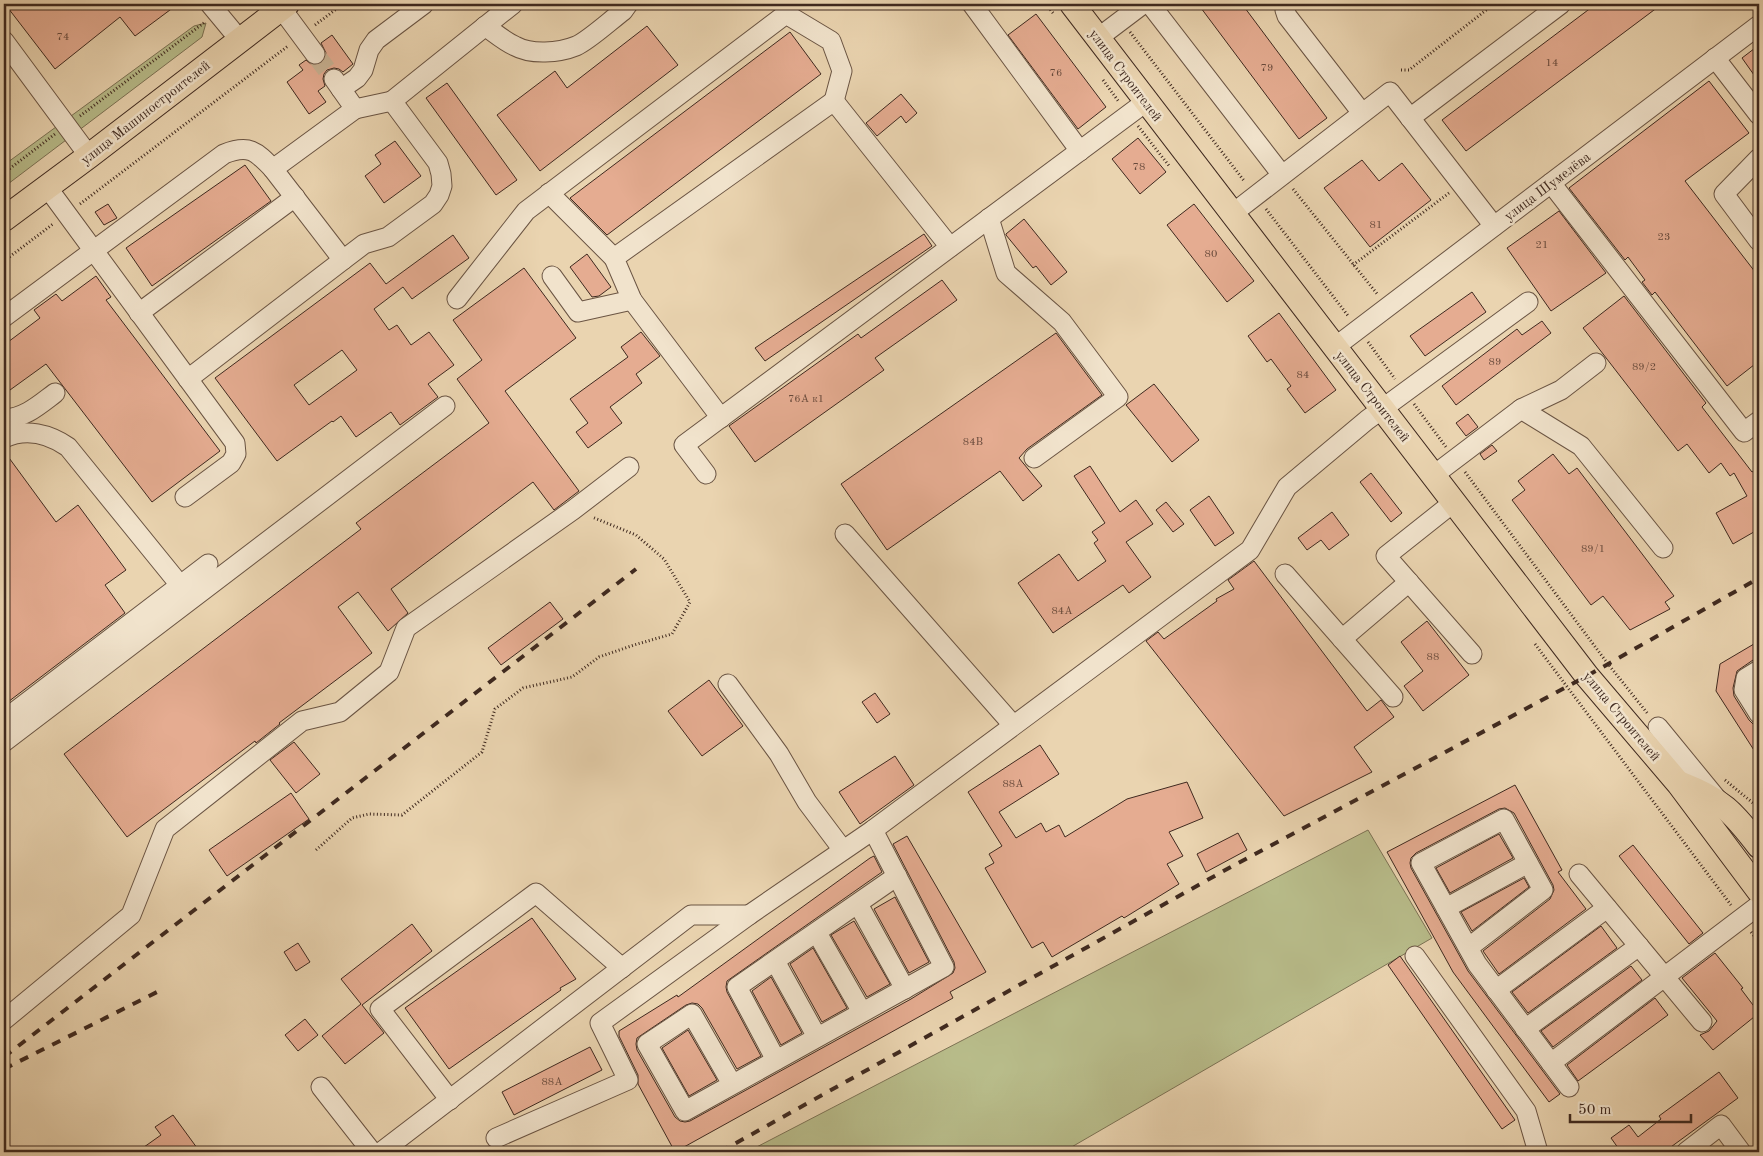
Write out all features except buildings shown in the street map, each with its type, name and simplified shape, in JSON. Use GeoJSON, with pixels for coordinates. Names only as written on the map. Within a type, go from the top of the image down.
{"type":"FeatureCollection","features":[{"type":"Feature","properties":{"kind":"main road","name":"улица Строителей"},"geometry":{"type":"LineString","coordinates":[[1072,4],[1587,676],[1680,784],[1759,891]]}},
{"type":"Feature","properties":{"kind":"main road","name":"улица Машиностроителей"},"geometry":{"type":"LineString","coordinates":[[4,219],[284,6]]}},
{"type":"Feature","properties":{"kind":"main road","name":"улица Строителей"},"geometry":{"type":"LineString","coordinates":[[1680,784],[1702,792],[1722,804],[1740,821],[1759,846]]}},
{"type":"Feature","properties":{"kind":"street"},"geometry":{"type":"LineString","coordinates":[[355,108],[337,84],[357,78],[363,70],[369,50],[376,40],[424,4]]}},
{"type":"Feature","properties":{"kind":"street"},"geometry":{"type":"LineString","coordinates":[[273,169],[355,108],[392,101],[513,4]]}},
{"type":"Feature","properties":{"kind":"street"},"geometry":{"type":"LineString","coordinates":[[486,26],[515,46],[532,51],[548,52],[577,46],[623,11],[628,4]]}},
{"type":"Feature","properties":{"kind":"street"},"geometry":{"type":"LineString","coordinates":[[972,4],[1080,151]]}},
{"type":"Feature","properties":{"kind":"street"},"geometry":{"type":"LineString","coordinates":[[1098,38],[1142,4]]}},
{"type":"Feature","properties":{"kind":"street"},"geometry":{"type":"LineString","coordinates":[[1150,4],[1282,175]]}},
{"type":"Feature","properties":{"kind":"street"},"geometry":{"type":"LineString","coordinates":[[1285,4],[1287,16],[1362,113]]}},
{"type":"Feature","properties":{"kind":"street"},"geometry":{"type":"LineString","coordinates":[[1410,118],[1561,4]]}},
{"type":"Feature","properties":{"kind":"street"},"geometry":{"type":"LineString","coordinates":[[284,6],[301,36],[315,54]]}},
{"type":"Feature","properties":{"kind":"street"},"geometry":{"type":"LineString","coordinates":[[219,7],[239,39]]}},
{"type":"Feature","properties":{"kind":"street"},"geometry":{"type":"LineString","coordinates":[[457,299],[526,211],[786,14],[831,41],[842,71],[834,101],[614,258]]}},
{"type":"Feature","properties":{"kind":"street","name":"улица Шумелёва"},"geometry":{"type":"LineString","coordinates":[[1335,347],[1759,25]]}},
{"type":"Feature","properties":{"kind":"street"},"geometry":{"type":"LineString","coordinates":[[4,42],[89,156]]}},
{"type":"Feature","properties":{"kind":"street"},"geometry":{"type":"LineString","coordinates":[[1716,58],[1759,115]]}},
{"type":"Feature","properties":{"kind":"street"},"geometry":{"type":"LineString","coordinates":[[1232,214],[1390,92],[1494,226]]}},
{"type":"Feature","properties":{"kind":"street"},"geometry":{"type":"LineString","coordinates":[[188,379],[364,244],[388,237],[433,204],[441,190],[441,174],[438,163],[392,101]]}},
{"type":"Feature","properties":{"kind":"street"},"geometry":{"type":"LineString","coordinates":[[834,101],[950,247]]}},
{"type":"Feature","properties":{"kind":"street"},"geometry":{"type":"LineString","coordinates":[[706,474],[684,445],[1147,101]]}},
{"type":"Feature","properties":{"kind":"street"},"geometry":{"type":"LineString","coordinates":[[4,316],[224,154],[234,150],[257,152],[273,169],[343,260]]}},
{"type":"Feature","properties":{"kind":"street"},"geometry":{"type":"LineString","coordinates":[[1759,158],[1724,194],[1759,241]]}},
{"type":"Feature","properties":{"kind":"street"},"geometry":{"type":"LineString","coordinates":[[1551,183],[1744,432],[1759,421]]}},
{"type":"Feature","properties":{"kind":"street"},"geometry":{"type":"LineString","coordinates":[[47,187],[235,443],[236,454],[232,463],[185,497]]}},
{"type":"Feature","properties":{"kind":"street"},"geometry":{"type":"LineString","coordinates":[[549,193],[614,258],[632,300],[721,418]]}},
{"type":"Feature","properties":{"kind":"street"},"geometry":{"type":"LineString","coordinates":[[139,313],[295,197]]}},
{"type":"Feature","properties":{"kind":"street"},"geometry":{"type":"LineString","coordinates":[[989,218],[1006,272],[1062,322],[1118,397],[1034,458]]}},
{"type":"Feature","properties":{"kind":"street"},"geometry":{"type":"LineString","coordinates":[[552,276],[578,312],[632,300]]}},
{"type":"Feature","properties":{"kind":"street"},"geometry":{"type":"LineString","coordinates":[[496,1138],[628,1080],[600,1023],[749,915],[873,830],[1250,550],[1287,487],[1383,408],[1528,302]]}},
{"type":"Feature","properties":{"kind":"street"},"geometry":{"type":"LineString","coordinates":[[1434,475],[1520,409],[1561,390],[1596,363]]}},
{"type":"Feature","properties":{"kind":"street"},"geometry":{"type":"LineString","coordinates":[[4,419],[16,418],[25,414],[55,393]]}},
{"type":"Feature","properties":{"kind":"street"},"geometry":{"type":"LineString","coordinates":[[4,742],[445,406]]}},
{"type":"Feature","properties":{"kind":"street"},"geometry":{"type":"LineString","coordinates":[[1520,409],[1581,446],[1663,548]]}},
{"type":"Feature","properties":{"kind":"street"},"geometry":{"type":"LineString","coordinates":[[4,438],[25,432],[35,433],[59,441],[68,447],[180,585]]}},
{"type":"Feature","properties":{"kind":"street"},"geometry":{"type":"LineString","coordinates":[[4,1020],[132,915],[165,829],[302,720],[340,712],[389,672],[406,628],[629,467]]}},
{"type":"Feature","properties":{"kind":"street"},"geometry":{"type":"LineString","coordinates":[[1454,502],[1386,556],[1472,654]]}},
{"type":"Feature","properties":{"kind":"street"},"geometry":{"type":"LineString","coordinates":[[845,534],[1013,725]]}},
{"type":"Feature","properties":{"kind":"street"},"geometry":{"type":"LineString","coordinates":[[4,720],[208,564]]}},
{"type":"Feature","properties":{"kind":"street"},"geometry":{"type":"LineString","coordinates":[[1285,574],[1393,697]]}},
{"type":"Feature","properties":{"kind":"street"},"geometry":{"type":"LineString","coordinates":[[1342,639],[1409,582]]}},
{"type":"Feature","properties":{"kind":"street"},"geometry":{"type":"LineString","coordinates":[[1759,670],[1746,678],[1744,690],[1759,714]]}},
{"type":"Feature","properties":{"kind":"street"},"geometry":{"type":"LineString","coordinates":[[728,684],[780,754],[807,802],[843,850]]}},
{"type":"Feature","properties":{"kind":"street"},"geometry":{"type":"LineString","coordinates":[[1658,727],[1722,804]]}},
{"type":"Feature","properties":{"kind":"street"},"geometry":{"type":"LineString","coordinates":[[1468,948],[1543,890],[1504,820],[1421,863],[1468,948],[1477,964],[1569,1087]]}},
{"type":"Feature","properties":{"kind":"street"},"geometry":{"type":"LineString","coordinates":[[732,1084],[692,1014],[647,1044],[685,1111],[944,967],[873,830]]}},
{"type":"Feature","properties":{"kind":"street"},"geometry":{"type":"LineString","coordinates":[[1446,908],[1528,863]]}},
{"type":"Feature","properties":{"kind":"street"},"geometry":{"type":"LineString","coordinates":[[1579,874],[1702,1022]]}},
{"type":"Feature","properties":{"kind":"street"},"geometry":{"type":"LineString","coordinates":[[776,1060],[737,987],[897,876]]}},
{"type":"Feature","properties":{"kind":"street"},"geometry":{"type":"LineString","coordinates":[[450,1100],[380,1009],[536,893],[622,968]]}},
{"type":"Feature","properties":{"kind":"street"},"geometry":{"type":"LineString","coordinates":[[858,904],[905,989]]}},
{"type":"Feature","properties":{"kind":"street"},"geometry":{"type":"LineString","coordinates":[[1551,1063],[1759,905]]}},
{"type":"Feature","properties":{"kind":"street"},"geometry":{"type":"LineString","coordinates":[[1496,990],[1607,908]]}},
{"type":"Feature","properties":{"kind":"street"},"geometry":{"type":"LineString","coordinates":[[382,1152],[692,915],[749,915]]}},
{"type":"Feature","properties":{"kind":"street"},"geometry":{"type":"LineString","coordinates":[[816,932],[862,1012]]}},
{"type":"Feature","properties":{"kind":"street"},"geometry":{"type":"LineString","coordinates":[[1525,1029],[1639,946]]}},
{"type":"Feature","properties":{"kind":"street"},"geometry":{"type":"LineString","coordinates":[[1415,956],[1526,1111],[1538,1152]]}},
{"type":"Feature","properties":{"kind":"street"},"geometry":{"type":"LineString","coordinates":[[775,961],[817,1037]]}},
{"type":"Feature","properties":{"kind":"street"},"geometry":{"type":"LineString","coordinates":[[321,1087],[372,1152]]}},
{"type":"Feature","properties":{"kind":"street"},"geometry":{"type":"LineString","coordinates":[[1686,1152],[1721,1126],[1741,1152]]}},
{"type":"Feature","properties":{"kind":"path"},"geometry":{"type":"LineString","coordinates":[[4,261],[343,4]]}},
{"type":"Feature","properties":{"kind":"path"},"geometry":{"type":"LineString","coordinates":[[1402,70],[1409,70],[1494,4]]}},
{"type":"Feature","properties":{"kind":"path"},"geometry":{"type":"LineString","coordinates":[[4,173],[219,7]]}},
{"type":"Feature","properties":{"kind":"path"},"geometry":{"type":"LineString","coordinates":[[1121,20],[1405,392],[1608,664],[1658,727]]}},
{"type":"Feature","properties":{"kind":"path"},"geometry":{"type":"LineString","coordinates":[[1282,175],[1387,308]]}},
{"type":"Feature","properties":{"kind":"path"},"geometry":{"type":"LineString","coordinates":[[1354,265],[1461,184]]}},
{"type":"Feature","properties":{"kind":"path"},"geometry":{"type":"LineString","coordinates":[[316,850],[352,818],[369,814],[402,815],[482,752],[494,709],[523,688],[572,677],[599,657],[672,634],[690,602],[664,559],[636,535],[572,510]]}},
{"type":"Feature","properties":{"kind":"path"},"geometry":{"type":"LineString","coordinates":[[1723,778],[1759,808]]}},
{"type":"Feature","properties":{"kind":"green space"},"geometry":{"type":"Polygon","coordinates":[[[206,23],[202,37],[4,187],[4,165],[194,26],[206,23]]]}},
{"type":"Feature","properties":{"kind":"green space"},"geometry":{"type":"Polygon","coordinates":[[[1368,830],[1432,938],[1063,1152],[747,1152],[1368,830]]]}},
{"type":"Feature","properties":{"kind":"tunnel"},"geometry":{"type":"LineString","coordinates":[[315,54],[334,79]]}},
{"type":"Feature","properties":{"kind":"railway"},"geometry":{"type":"LineString","coordinates":[[4,1057],[636,569]]}},
{"type":"Feature","properties":{"kind":"railway"},"geometry":{"type":"LineString","coordinates":[[720,1152],[1229,868],[1587,676],[1759,578]]}},
{"type":"Feature","properties":{"kind":"railway"},"geometry":{"type":"LineString","coordinates":[[4,1069],[159,991]]}}]}
